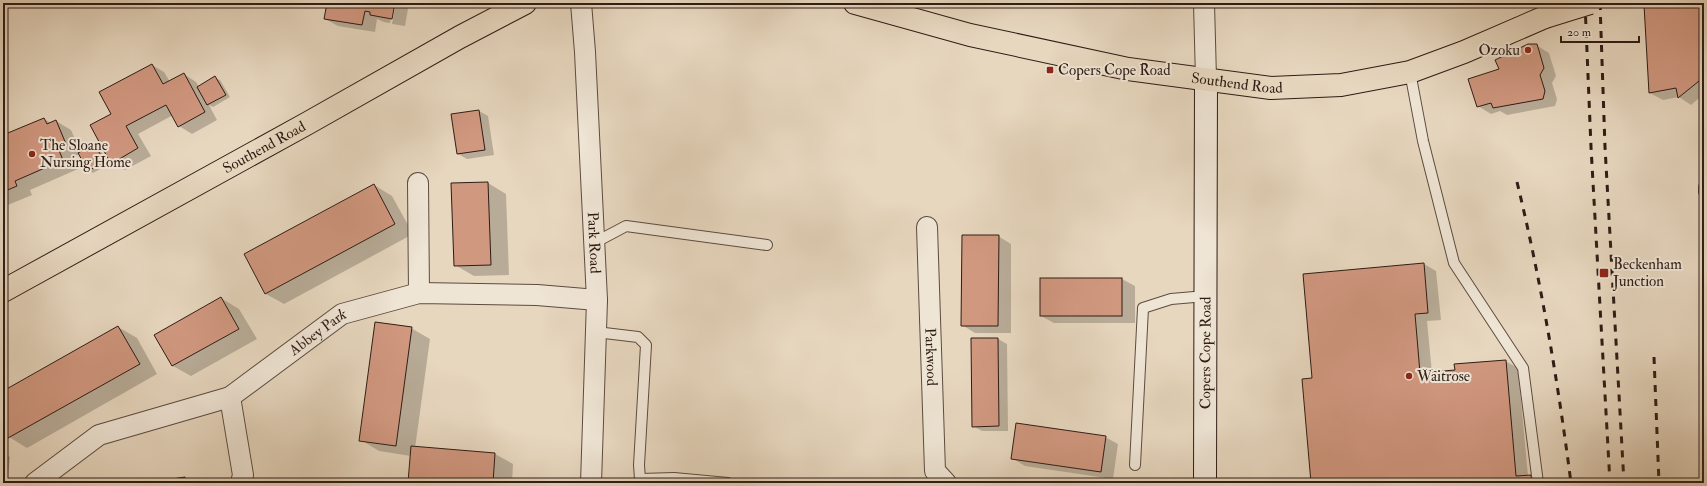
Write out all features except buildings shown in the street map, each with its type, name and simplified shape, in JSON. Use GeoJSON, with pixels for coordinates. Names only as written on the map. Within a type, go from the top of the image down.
{"type":"FeatureCollection","features":[{"type":"Feature","properties":{"kind":"main road","name":"Southend Road"},"geometry":{"type":"LineString","coordinates":[[3,291],[308,124],[460,37],[525,3]]}},
{"type":"Feature","properties":{"kind":"main road","name":"Southend Road"},"geometry":{"type":"LineString","coordinates":[[855,3],[970,35],[1128,69],[1271,88],[1341,85],[1410,72],[1464,52],[1545,17],[1590,3]]}},
{"type":"Feature","properties":{"kind":"street","name":"Park Road"},"geometry":{"type":"LineString","coordinates":[[581,3],[585,52],[597,300],[591,483]]}},
{"type":"Feature","properties":{"kind":"street"},"geometry":{"type":"LineString","coordinates":[[1204,3],[1206,79]]}},
{"type":"Feature","properties":{"kind":"street","name":"Copers Cope Road"},"geometry":{"type":"LineString","coordinates":[[1205,483],[1206,79]]}},
{"type":"Feature","properties":{"kind":"street"},"geometry":{"type":"LineString","coordinates":[[418,183],[418,293]]}},
{"type":"Feature","properties":{"kind":"street","name":"Parkwood"},"geometry":{"type":"LineString","coordinates":[[927,228],[936,471],[946,483]]}},
{"type":"Feature","properties":{"kind":"street","name":"Abbey Park"},"geometry":{"type":"LineString","coordinates":[[35,483],[99,435],[230,397],[342,314],[418,293],[537,295],[597,300]]}},
{"type":"Feature","properties":{"kind":"street"},"geometry":{"type":"LineString","coordinates":[[230,397],[243,475],[241,483]]}},
{"type":"Feature","properties":{"kind":"lane"},"geometry":{"type":"LineString","coordinates":[[1410,72],[1423,141],[1454,263],[1523,368],[1538,483]]}},
{"type":"Feature","properties":{"kind":"lane"},"geometry":{"type":"LineString","coordinates":[[1704,187],[1704,192]]}},
{"type":"Feature","properties":{"kind":"lane"},"geometry":{"type":"LineString","coordinates":[[594,243],[626,226],[767,245]]}},
{"type":"Feature","properties":{"kind":"lane"},"geometry":{"type":"LineString","coordinates":[[1135,465],[1143,308],[1171,299],[1206,296]]}},
{"type":"Feature","properties":{"kind":"lane"},"geometry":{"type":"LineString","coordinates":[[596,332],[638,337],[646,345],[639,465],[640,481],[674,478],[728,483]]}},
{"type":"Feature","properties":{"kind":"railway"},"geometry":{"type":"LineString","coordinates":[[1585,3],[1591,147],[1610,483]]}},
{"type":"Feature","properties":{"kind":"railway"},"geometry":{"type":"LineString","coordinates":[[1600,3],[1605,147],[1624,483]]}},
{"type":"Feature","properties":{"kind":"railway"},"geometry":{"type":"LineString","coordinates":[[1517,182],[1534,257],[1548,332],[1571,483]]}},
{"type":"Feature","properties":{"kind":"railway"},"geometry":{"type":"LineString","coordinates":[[1654,357],[1659,483]]}},
{"type":"Feature","properties":{"kind":"place","name":"Ozoku"},"geometry":{"type":"Point","coordinates":[1528,50]}},
{"type":"Feature","properties":{"kind":"place","name":"Copers Cope Road"},"geometry":{"type":"Point","coordinates":[1050,70]}},
{"type":"Feature","properties":{"kind":"place","name":"The Sloane Nursing Home"},"geometry":{"type":"Point","coordinates":[32,154]}},
{"type":"Feature","properties":{"kind":"place","name":"Beckenham Junction"},"geometry":{"type":"Point","coordinates":[1604,273]}},
{"type":"Feature","properties":{"kind":"place","name":"Waitrose"},"geometry":{"type":"Point","coordinates":[1409,376]}}]}
